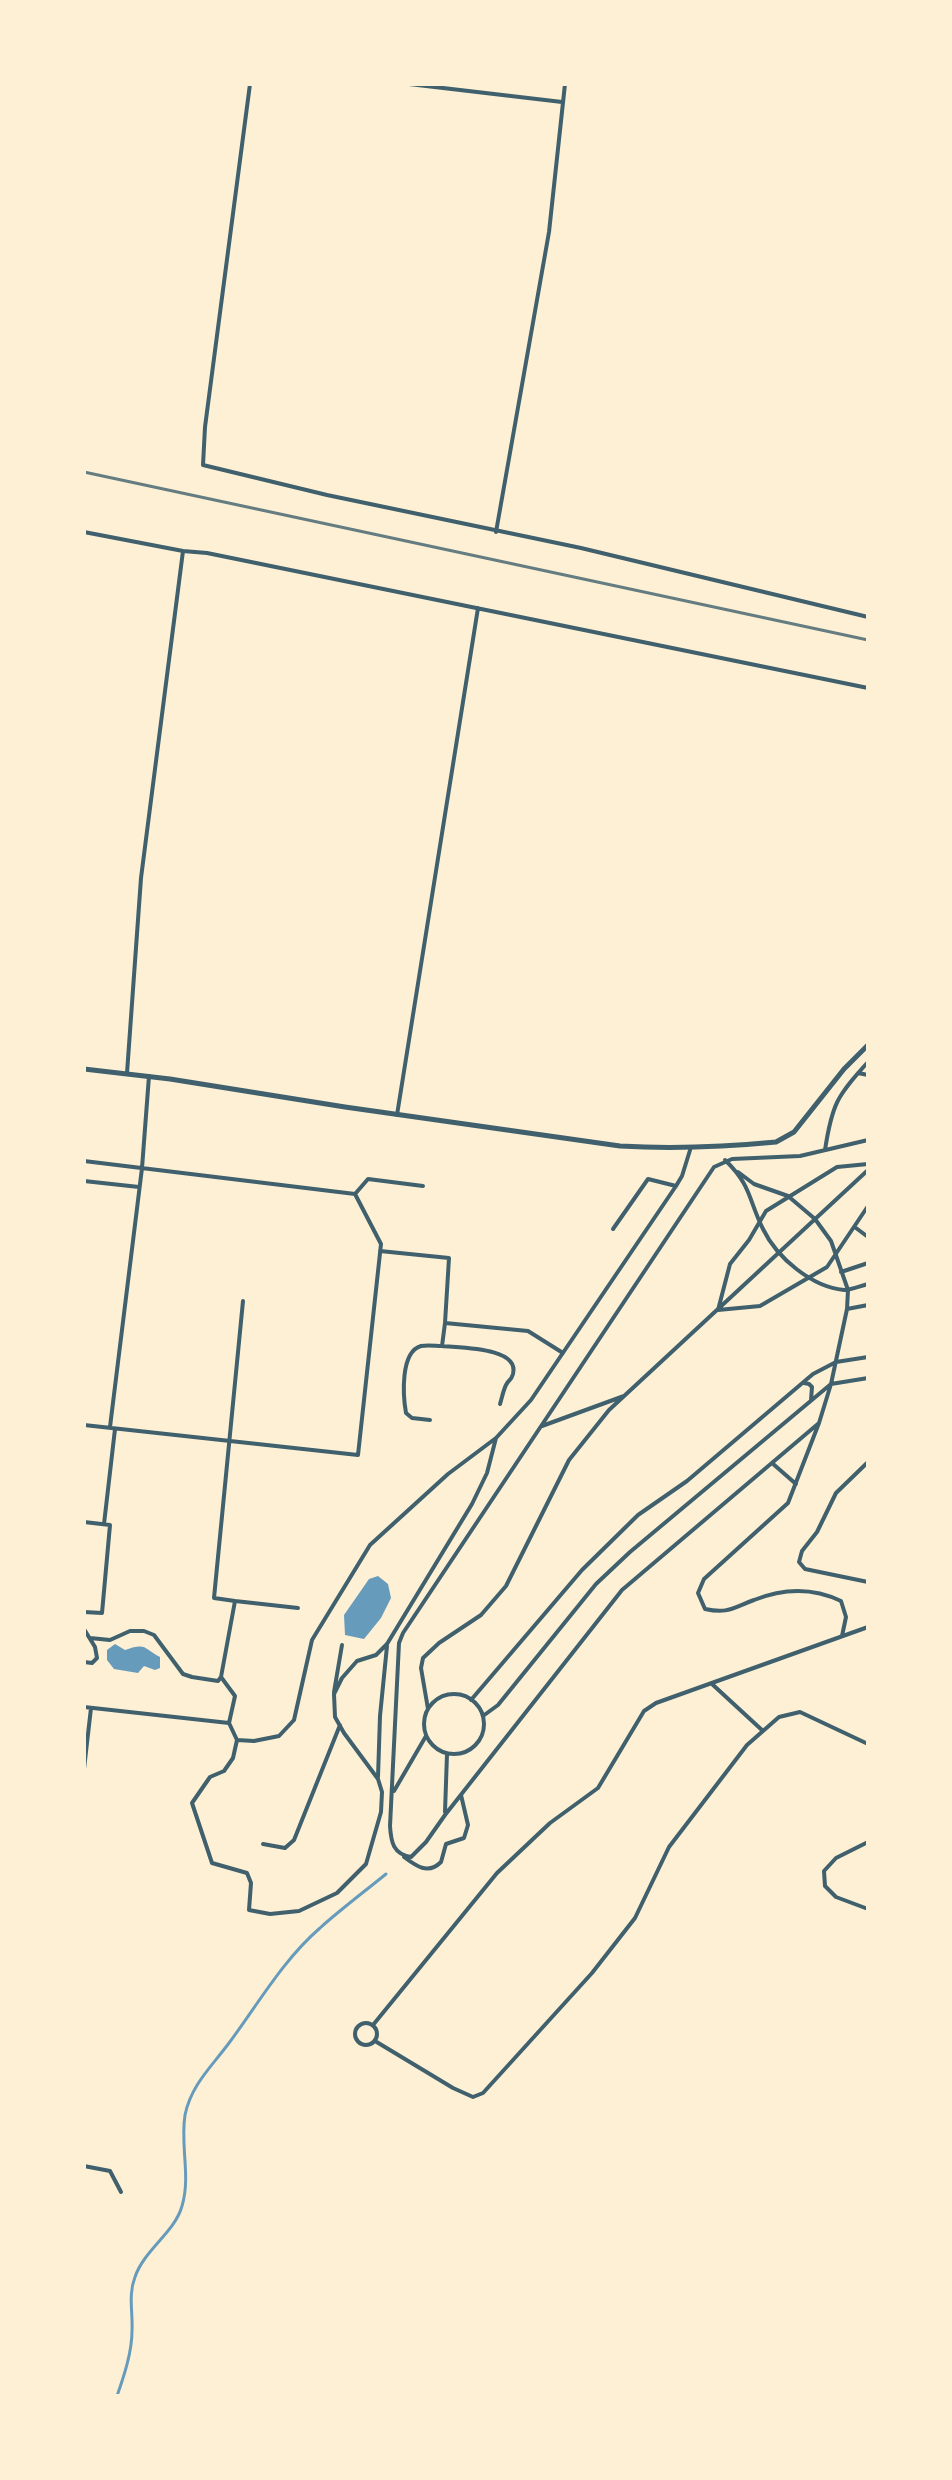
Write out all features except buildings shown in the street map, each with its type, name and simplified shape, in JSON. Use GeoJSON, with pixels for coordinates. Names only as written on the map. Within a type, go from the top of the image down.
{"type":"FeatureCollection","features":[{"type":"Feature","properties":{"kind":"street"},"geometry":{"type":"LineString","coordinates":[[250,84],[205,427],[203,465],[327,495],[581,548],[868,617]]}},
{"type":"Feature","properties":{"kind":"street"},"geometry":{"type":"LineString","coordinates":[[409,84],[562,102]]}},
{"type":"Feature","properties":{"kind":"street"},"geometry":{"type":"LineString","coordinates":[[496,532],[549,232],[565,84]]}},
{"type":"Feature","properties":{"kind":"street"},"geometry":{"type":"LineString","coordinates":[[84,532],[207,553],[868,688]]}},
{"type":"Feature","properties":{"kind":"street"},"geometry":{"type":"LineString","coordinates":[[127,1073],[141,878],[183,551]]}},
{"type":"Feature","properties":{"kind":"street"},"geometry":{"type":"LineString","coordinates":[[397,1115],[478,607]]}},
{"type":"Feature","properties":{"kind":"street"},"geometry":{"type":"LineString","coordinates":[[84,1069],[620,1146],[691,1147],[785,1139],[868,1045]]}},
{"type":"Feature","properties":{"kind":"street"},"geometry":{"type":"LineString","coordinates":[[825,1150],[841,1091],[868,1062]]}},
{"type":"Feature","properties":{"kind":"street"},"geometry":{"type":"LineString","coordinates":[[858,1073],[868,1075]]}},
{"type":"Feature","properties":{"kind":"street"},"geometry":{"type":"LineString","coordinates":[[104,1524],[149,1076]]}},
{"type":"Feature","properties":{"kind":"street"},"geometry":{"type":"LineString","coordinates":[[461,1795],[468,1830],[464,1838],[446,1844],[439,1865],[431,1869],[420,1868],[398,1853],[391,1838],[399,1643],[717,1164],[725,1160],[800,1156],[868,1140]]}},
{"type":"Feature","properties":{"kind":"street"},"geometry":{"type":"LineString","coordinates":[[237,1740],[254,1741],[279,1736],[294,1720],[312,1640],[370,1545],[448,1474],[496,1438],[531,1400],[676,1186],[691,1147]]}},
{"type":"Feature","properties":{"kind":"street"},"geometry":{"type":"LineString","coordinates":[[725,1160],[754,1184],[788,1196],[815,1219],[831,1241],[848,1290],[847,1309],[831,1384],[788,1503],[704,1579],[698,1593],[705,1609],[722,1613],[757,1598],[794,1589],[827,1594],[841,1601],[846,1617],[842,1636]]}},
{"type":"Feature","properties":{"kind":"street"},"geometry":{"type":"LineString","coordinates":[[84,1161],[355,1194]]}},
{"type":"Feature","properties":{"kind":"street"},"geometry":{"type":"LineString","coordinates":[[718,1310],[730,1264],[766,1211],[837,1167],[868,1164]]}},
{"type":"Feature","properties":{"kind":"street"},"geometry":{"type":"LineString","coordinates":[[428,1709],[421,1668],[423,1658],[439,1643],[481,1615],[506,1586],[569,1460],[609,1410],[868,1170]]}},
{"type":"Feature","properties":{"kind":"street"},"geometry":{"type":"LineString","coordinates":[[738,1172],[749,1190],[763,1231],[779,1252],[808,1277],[822,1285],[848,1290],[868,1284]]}},
{"type":"Feature","properties":{"kind":"street"},"geometry":{"type":"LineString","coordinates":[[355,1194],[368,1179],[423,1186]]}},
{"type":"Feature","properties":{"kind":"street"},"geometry":{"type":"LineString","coordinates":[[613,1229],[648,1179],[676,1186]]}},
{"type":"Feature","properties":{"kind":"street"},"geometry":{"type":"LineString","coordinates":[[84,1181],[139,1187]]}},
{"type":"Feature","properties":{"kind":"street"},"geometry":{"type":"LineString","coordinates":[[84,1425],[358,1455],[381,1244],[355,1194]]}},
{"type":"Feature","properties":{"kind":"street"},"geometry":{"type":"LineString","coordinates":[[718,1310],[760,1306],[827,1267],[868,1206]]}},
{"type":"Feature","properties":{"kind":"street"},"geometry":{"type":"LineString","coordinates":[[856,1228],[867,1234]]}},
{"type":"Feature","properties":{"kind":"street"},"geometry":{"type":"LineString","coordinates":[[380,1251],[449,1258],[442,1346]]}},
{"type":"Feature","properties":{"kind":"street"},"geometry":{"type":"LineString","coordinates":[[841,1272],[868,1263]]}},
{"type":"Feature","properties":{"kind":"street"},"geometry":{"type":"LineString","coordinates":[[243,1301],[214,1598],[298,1608]]}},
{"type":"Feature","properties":{"kind":"street"},"geometry":{"type":"LineString","coordinates":[[847,1309],[868,1305]]}},
{"type":"Feature","properties":{"kind":"street"},"geometry":{"type":"LineString","coordinates":[[445,1323],[528,1331],[563,1353]]}},
{"type":"Feature","properties":{"kind":"street"},"geometry":{"type":"LineString","coordinates":[[430,1420],[412,1418],[406,1413],[402,1393],[409,1358],[422,1346],[493,1352],[506,1357],[513,1365],[514,1373],[500,1404]]}},
{"type":"Feature","properties":{"kind":"street"},"geometry":{"type":"LineString","coordinates":[[471,1700],[582,1570],[638,1515],[687,1481],[813,1374],[836,1362],[868,1357]]}},
{"type":"Feature","properties":{"kind":"street"},"geometry":{"type":"LineString","coordinates":[[483,1716],[498,1705],[596,1584],[630,1552],[831,1384],[868,1378]]}},
{"type":"Feature","properties":{"kind":"street"},"geometry":{"type":"LineString","coordinates":[[802,1384],[812,1387],[811,1401]]}},
{"type":"Feature","properties":{"kind":"street"},"geometry":{"type":"LineString","coordinates":[[540,1427],[626,1395]]}},
{"type":"Feature","properties":{"kind":"street"},"geometry":{"type":"LineString","coordinates":[[398,1853],[411,1857],[417,1852],[622,1590],[819,1423]]}},
{"type":"Feature","properties":{"kind":"street"},"geometry":{"type":"LineString","coordinates":[[334,1694],[342,1678],[357,1661],[376,1655],[387,1644],[472,1504],[487,1473],[496,1438]]}},
{"type":"Feature","properties":{"kind":"street"},"geometry":{"type":"LineString","coordinates":[[868,1462],[836,1493],[817,1532],[802,1551],[799,1562],[805,1569],[868,1582]]}},
{"type":"Feature","properties":{"kind":"street"},"geometry":{"type":"LineString","coordinates":[[772,1463],[796,1484]]}},
{"type":"Feature","properties":{"kind":"street"},"geometry":{"type":"LineString","coordinates":[[84,1522],[110,1525],[102,1613],[84,1612]]}},
{"type":"Feature","properties":{"kind":"street"},"geometry":{"type":"LineString","coordinates":[[90,1638],[110,1640],[130,1631],[144,1631],[154,1635],[183,1674],[218,1681],[235,1601]]}},
{"type":"Feature","properties":{"kind":"street"},"geometry":{"type":"LineString","coordinates":[[373,2025],[497,1873],[550,1823],[598,1788],[644,1711],[656,1703],[868,1627]]}},
{"type":"Feature","properties":{"kind":"street"},"geometry":{"type":"LineString","coordinates":[[84,1629],[95,1647],[97,1658],[92,1663],[84,1662]]}},
{"type":"Feature","properties":{"kind":"street"},"geometry":{"type":"LineString","coordinates":[[378,1779],[387,1644]]}},
{"type":"Feature","properties":{"kind":"street"},"geometry":{"type":"LineString","coordinates":[[221,1677],[235,1696],[229,1723],[237,1740],[233,1758],[224,1771],[210,1777],[192,1803],[212,1863],[247,1873],[251,1883],[249,1910],[270,1914],[299,1911],[337,1893],[366,1864],[381,1812],[382,1792],[378,1779],[335,1717],[334,1694],[342,1645]]}},
{"type":"Feature","properties":{"kind":"street"},"geometry":{"type":"LineString","coordinates":[[712,1683],[763,1731]]}},
{"type":"Feature","properties":{"kind":"street"},"geometry":{"type":"LineString","coordinates":[[452,1694],[471,1700],[483,1716],[481,1737],[467,1751],[447,1754],[437,1750],[426,1735],[424,1717],[428,1709],[442,1697],[452,1694]]}},
{"type":"Feature","properties":{"kind":"street"},"geometry":{"type":"LineString","coordinates":[[84,1707],[229,1723]]}},
{"type":"Feature","properties":{"kind":"street"},"geometry":{"type":"LineString","coordinates":[[84,1769],[91,1708]]}},
{"type":"Feature","properties":{"kind":"street"},"geometry":{"type":"LineString","coordinates":[[375,2041],[453,2088],[473,2097],[483,2093],[592,1973],[635,1918],[669,1847],[747,1745],[779,1717],[800,1712],[868,1744]]}},
{"type":"Feature","properties":{"kind":"street"},"geometry":{"type":"LineString","coordinates":[[263,1844],[285,1848],[294,1840],[340,1725]]}},
{"type":"Feature","properties":{"kind":"street"},"geometry":{"type":"LineString","coordinates":[[393,1793],[426,1735]]}},
{"type":"Feature","properties":{"kind":"street"},"geometry":{"type":"LineString","coordinates":[[445,1815],[447,1754]]}},
{"type":"Feature","properties":{"kind":"street"},"geometry":{"type":"LineString","coordinates":[[868,1842],[836,1858],[824,1871],[825,1886],[836,1897],[868,1909]]}},
{"type":"Feature","properties":{"kind":"street"},"geometry":{"type":"LineString","coordinates":[[362,2023],[373,2025],[377,2031],[375,2041],[362,2044],[356,2035],[357,2028],[362,2023]]}},
{"type":"Feature","properties":{"kind":"street"},"geometry":{"type":"LineString","coordinates":[[84,2166],[110,2171],[121,2192]]}},
{"type":"Feature","properties":{"kind":"water"},"geometry":{"type":"Polygon","coordinates":[[[378,1576],[388,1584],[391,1598],[381,1618],[364,1639],[345,1635],[344,1615],[369,1579],[378,1576]]]}},
{"type":"Feature","properties":{"kind":"water"},"geometry":{"type":"Polygon","coordinates":[[[115,1644],[125,1650],[145,1648],[160,1657],[160,1668],[155,1670],[144,1666],[138,1673],[114,1669],[107,1660],[107,1650],[115,1644]]]}},
{"type":"Feature","properties":{"kind":"waterway"},"geometry":{"type":"LineString","coordinates":[[117,2396],[131,2347],[131,2297],[135,2277],[145,2258],[173,2224],[185,2195],[184,2127],[192,2094],[294,1954],[328,1921],[386,1874]]}},
{"type":"Feature","properties":{"kind":"railway"},"geometry":{"type":"LineString","coordinates":[[84,472],[868,640]]}}]}
